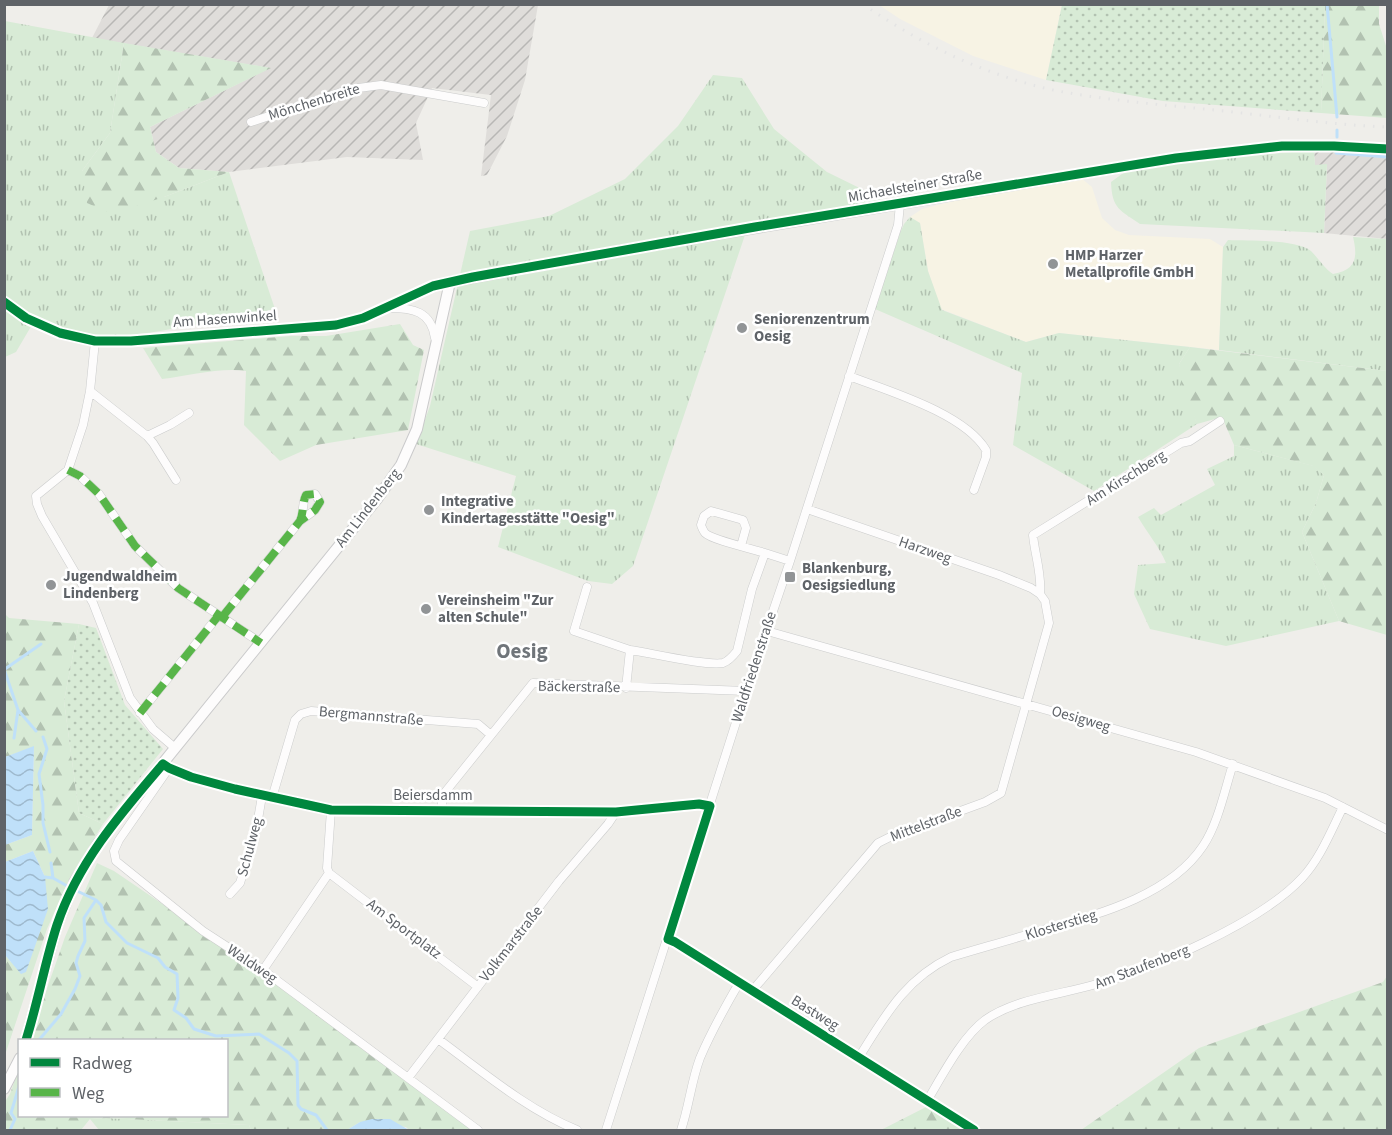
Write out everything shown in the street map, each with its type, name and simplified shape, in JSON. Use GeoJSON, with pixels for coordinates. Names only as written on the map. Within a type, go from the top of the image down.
{"type":"FeatureCollection","features":[{"type":"Feature","properties":{"kind":"street","name":"Mönchenbreite"},"geometry":{"type":"LineString","coordinates":[[250,122],[351,89],[381,85],[484,103]]}},
{"type":"Feature","properties":{"kind":"street","name":"Michaelsteiner Straße"},"geometry":{"type":"LineString","coordinates":[[450,282],[634,248],[1097,170],[1224,151],[1293,146],[1388,149]]}},
{"type":"Feature","properties":{"kind":"street","name":"Waldfriedenstraße"},"geometry":{"type":"LineString","coordinates":[[606,1131],[898,225],[900,204]]}},
{"type":"Feature","properties":{"kind":"street","name":"Am Hasenwinkel"},"geometry":{"type":"LineString","coordinates":[[4,302],[26,318],[75,338],[95,341],[131,341],[312,328],[350,321],[450,282]]}},
{"type":"Feature","properties":{"kind":"street","name":"Am Lindenberg"},"geometry":{"type":"LineString","coordinates":[[27,1039],[57,925],[72,888],[99,842],[124,809],[166,766],[173,751],[377,499],[401,465],[419,423],[435,340],[450,282]]}},
{"type":"Feature","properties":{"kind":"street"},"geometry":{"type":"LineString","coordinates":[[388,308],[418,311],[434,327],[435,340]]}},
{"type":"Feature","properties":{"kind":"street"},"geometry":{"type":"LineString","coordinates":[[95,341],[90,391],[83,425],[68,470],[36,496],[37,504],[93,603],[126,688],[140,713],[173,751]]}},
{"type":"Feature","properties":{"kind":"street"},"geometry":{"type":"LineString","coordinates":[[849,376],[909,399],[945,416],[969,431],[986,450],[986,458],[974,490]]}},
{"type":"Feature","properties":{"kind":"street"},"geometry":{"type":"LineString","coordinates":[[90,391],[147,436],[176,480]]}},
{"type":"Feature","properties":{"kind":"street"},"geometry":{"type":"LineString","coordinates":[[147,436],[189,413]]}},
{"type":"Feature","properties":{"kind":"street","name":"Am Kirschberg"},"geometry":{"type":"LineString","coordinates":[[1040,594],[1042,580],[1033,536],[1220,421]]}},
{"type":"Feature","properties":{"kind":"street"},"geometry":{"type":"LineString","coordinates":[[68,470],[80,476],[99,494],[135,546],[178,588],[261,643]]}},
{"type":"Feature","properties":{"kind":"street","name":"Harzweg"},"geometry":{"type":"LineString","coordinates":[[807,509],[999,575],[1040,594]]}},
{"type":"Feature","properties":{"kind":"street"},"geometry":{"type":"LineString","coordinates":[[741,546],[746,528],[743,520],[711,511],[704,516],[701,525],[711,536],[741,546],[790,561]]}},
{"type":"Feature","properties":{"kind":"street"},"geometry":{"type":"LineString","coordinates":[[140,713],[300,520]]}},
{"type":"Feature","properties":{"kind":"street"},"geometry":{"type":"LineString","coordinates":[[587,587],[574,632],[630,650],[707,663],[724,663],[737,651],[752,589],[765,553]]}},
{"type":"Feature","properties":{"kind":"street"},"geometry":{"type":"LineString","coordinates":[[1027,704],[1049,623],[1045,602],[1040,594]]}},
{"type":"Feature","properties":{"kind":"street","name":"Oesigweg"},"geometry":{"type":"LineString","coordinates":[[767,631],[1233,764],[1325,798],[1388,830]]}},
{"type":"Feature","properties":{"kind":"street"},"geometry":{"type":"LineString","coordinates":[[626,688],[630,650]]}},
{"type":"Feature","properties":{"kind":"street","name":"Bäckerstraße"},"geometry":{"type":"LineString","coordinates":[[442,810],[442,796],[533,683],[746,691]]}},
{"type":"Feature","properties":{"kind":"street","name":"Mittelstraße"},"geometry":{"type":"LineString","coordinates":[[752,991],[878,843],[997,797],[1001,793],[1027,704]]}},
{"type":"Feature","properties":{"kind":"street","name":"Bergmannstraße"},"geometry":{"type":"LineString","coordinates":[[272,798],[295,720],[301,714],[311,711],[478,724],[491,735]]}},
{"type":"Feature","properties":{"kind":"street","name":"Klosterstieg"},"geometry":{"type":"LineString","coordinates":[[859,1057],[899,996],[935,965],[951,957],[1115,908],[1167,881],[1184,868],[1205,844],[1212,830],[1233,764]]}},
{"type":"Feature","properties":{"kind":"street","name":"Beiersdamm"},"geometry":{"type":"LineString","coordinates":[[166,766],[191,777],[262,796],[331,810],[616,812],[699,804],[710,806]]}},
{"type":"Feature","properties":{"kind":"street","name":"Waldweg"},"geometry":{"type":"LineString","coordinates":[[166,766],[119,840],[114,851],[116,861],[203,931],[263,970],[478,1131]]}},
{"type":"Feature","properties":{"kind":"street","name":"Schulweg"},"geometry":{"type":"LineString","coordinates":[[230,894],[240,883],[256,831],[262,796]]}},
{"type":"Feature","properties":{"kind":"street","name":"Am Staufenberg"},"geometry":{"type":"LineString","coordinates":[[927,1101],[972,1034],[996,1013],[1020,1004],[1101,983],[1197,946],[1251,917],[1288,892],[1313,864],[1343,807]]}},
{"type":"Feature","properties":{"kind":"street"},"geometry":{"type":"LineString","coordinates":[[263,970],[329,873],[327,868],[331,810]]}},
{"type":"Feature","properties":{"kind":"street","name":"Volkmarstraße"},"geometry":{"type":"LineString","coordinates":[[408,1078],[616,812]]}},
{"type":"Feature","properties":{"kind":"street","name":"Am Sportplatz"},"geometry":{"type":"LineString","coordinates":[[329,873],[477,987]]}},
{"type":"Feature","properties":{"kind":"street","name":"Bastweg"},"geometry":{"type":"LineString","coordinates":[[668,939],[946,1113]]}},
{"type":"Feature","properties":{"kind":"street"},"geometry":{"type":"LineString","coordinates":[[681,1131],[700,1059],[716,1023],[739,983]]}},
{"type":"Feature","properties":{"kind":"street"},"geometry":{"type":"LineString","coordinates":[[438,1039],[532,1108],[577,1131]]}},
{"type":"Feature","properties":{"kind":"street"},"geometry":{"type":"LineString","coordinates":[[4,1089],[18,1062]]}},
{"type":"Feature","properties":{"kind":"shaded area"},"geometry":{"type":"Polygon","coordinates":[[[109,5],[538,5],[525,80],[507,136],[487,175],[481,176],[491,95],[432,88],[416,123],[423,160],[347,157],[229,172],[179,168],[156,152],[150,127],[270,68],[92,38],[109,5]]]}},
{"type":"Feature","properties":{"kind":"shaded area"},"geometry":{"type":"Polygon","coordinates":[[[879,5],[1062,5],[1046,80],[973,56],[900,19],[879,5]]]}},
{"type":"Feature","properties":{"kind":"shaded area"},"geometry":{"type":"Polygon","coordinates":[[[1314,150],[1387,155],[1387,239],[1324,233],[1327,165],[1315,165],[1314,150]]]}},
{"type":"Feature","properties":{"kind":"shaded area"},"geometry":{"type":"Polygon","coordinates":[[[1081,178],[1092,187],[1102,218],[1115,230],[1129,235],[1210,239],[1223,247],[1219,350],[1059,333],[1026,342],[941,309],[928,271],[920,223],[910,217],[922,209],[957,200],[1081,178]]]}},
{"type":"Feature","properties":{"kind":"green space"},"geometry":{"type":"Polygon","coordinates":[[[1062,5],[1325,5],[1321,113],[1163,101],[1046,80],[1062,5]]]}},
{"type":"Feature","properties":{"kind":"green space"},"geometry":{"type":"Polygon","coordinates":[[[1325,5],[1379,5],[1379,24],[1387,49],[1387,118],[1321,113],[1325,5]]]}},
{"type":"Feature","properties":{"kind":"green space"},"geometry":{"type":"Polygon","coordinates":[[[5,21],[124,43],[110,133],[82,171],[164,197],[229,172],[275,309],[169,330],[112,336],[75,332],[36,318],[16,352],[5,357],[5,21]]]}},
{"type":"Feature","properties":{"kind":"green space"},"geometry":{"type":"Polygon","coordinates":[[[124,43],[271,68],[150,127],[156,152],[179,168],[229,172],[112,214],[87,203],[82,171],[110,133],[124,43]]]}},
{"type":"Feature","properties":{"kind":"green space"},"geometry":{"type":"Polygon","coordinates":[[[713,75],[742,78],[774,129],[827,172],[882,199],[755,227],[745,235],[633,566],[612,584],[588,581],[498,547],[516,476],[416,444],[430,406],[470,231],[549,216],[625,179],[678,126],[713,75]]]}},
{"type":"Feature","properties":{"kind":"green space"},"geometry":{"type":"Polygon","coordinates":[[[1314,150],[1315,165],[1327,164],[1324,233],[1140,224],[1122,212],[1113,198],[1111,182],[1126,171],[1171,163],[1314,150]]]}},
{"type":"Feature","properties":{"kind":"green space"},"geometry":{"type":"Polygon","coordinates":[[[910,217],[920,223],[928,271],[942,310],[1026,342],[1059,333],[1190,347],[1179,364],[1197,424],[1094,491],[1013,445],[1022,373],[875,309],[900,233],[910,217]]]}},
{"type":"Feature","properties":{"kind":"green space"},"geometry":{"type":"Polygon","coordinates":[[[1353,237],[1387,239],[1387,371],[1219,350],[1223,247],[1228,240],[1295,244],[1311,251],[1333,274],[1347,269],[1354,262],[1353,237]]]}},
{"type":"Feature","properties":{"kind":"green space"},"geometry":{"type":"Polygon","coordinates":[[[400,324],[413,345],[424,350],[408,430],[316,445],[280,461],[244,425],[246,371],[215,371],[162,379],[143,348],[291,336],[326,336],[400,324]]]}},
{"type":"Feature","properties":{"kind":"green space"},"geometry":{"type":"Polygon","coordinates":[[[1190,347],[1387,371],[1387,635],[1339,621],[1302,532],[1316,503],[1324,475],[1313,466],[1234,445],[1222,417],[1197,424],[1182,385],[1179,364],[1190,347]]]}},
{"type":"Feature","properties":{"kind":"green space"},"geometry":{"type":"Polygon","coordinates":[[[1234,445],[1314,466],[1324,475],[1316,503],[1302,532],[1339,621],[1226,646],[1150,629],[1134,594],[1138,565],[1166,563],[1138,517],[1154,508],[1161,515],[1215,485],[1207,469],[1234,456],[1234,445]]]}},
{"type":"Feature","properties":{"kind":"green space"},"geometry":{"type":"Polygon","coordinates":[[[5,614],[9,618],[79,624],[64,701],[79,813],[103,824],[70,877],[47,929],[5,1055],[5,955],[11,962],[45,877],[33,851],[5,862],[5,845],[32,835],[34,747],[5,757],[5,614]]]}},
{"type":"Feature","properties":{"kind":"green space"},"geometry":{"type":"Polygon","coordinates":[[[79,624],[96,628],[125,705],[163,749],[103,824],[79,813],[64,701],[79,624]]]}},
{"type":"Feature","properties":{"kind":"green space"},"geometry":{"type":"Polygon","coordinates":[[[97,863],[114,871],[283,986],[475,1130],[409,1130],[406,1127],[360,1122],[347,1130],[251,1130],[249,1125],[106,1118],[90,1119],[81,1130],[5,1130],[4,1103],[10,1094],[18,1071],[18,1117],[228,1117],[228,1039],[29,1039],[65,937],[97,863]]]}},
{"type":"Feature","properties":{"kind":"green space"},"geometry":{"type":"Polygon","coordinates":[[[1387,976],[1387,1130],[1081,1130],[1199,1048],[1383,982],[1387,976]]]}},
{"type":"Feature","properties":{"kind":"green space"},"geometry":{"type":"Polygon","coordinates":[[[928,1106],[970,1130],[881,1130],[928,1106]]]}},
{"type":"Feature","properties":{"kind":"green space"},"geometry":{"type":"Polygon","coordinates":[[[90,1119],[249,1125],[251,1130],[99,1130],[90,1119]]]}},
{"type":"Feature","properties":{"kind":"water"},"geometry":{"type":"Polygon","coordinates":[[[34,746],[32,835],[5,845],[5,757],[34,746]]]}},
{"type":"Feature","properties":{"kind":"water"},"geometry":{"type":"Polygon","coordinates":[[[33,851],[45,877],[48,909],[26,972],[21,974],[5,955],[5,862],[33,851]]]}},
{"type":"Feature","properties":{"kind":"water"},"geometry":{"type":"Polygon","coordinates":[[[390,1119],[409,1130],[347,1130],[360,1122],[390,1119]]]}},
{"type":"Feature","properties":{"kind":"waterway"},"geometry":{"type":"LineString","coordinates":[[1327,4],[1337,117]]}},
{"type":"Feature","properties":{"kind":"waterway"},"geometry":{"type":"LineString","coordinates":[[1337,130],[1337,137]]}},
{"type":"Feature","properties":{"kind":"waterway"},"geometry":{"type":"LineString","coordinates":[[1336,153],[1388,157]]}},
{"type":"Feature","properties":{"kind":"waterway"},"geometry":{"type":"LineString","coordinates":[[5,669],[41,644]]}},
{"type":"Feature","properties":{"kind":"waterway"},"geometry":{"type":"LineString","coordinates":[[4,669],[18,710],[36,731]]}},
{"type":"Feature","properties":{"kind":"waterway"},"geometry":{"type":"LineString","coordinates":[[14,738],[18,710]]}},
{"type":"Feature","properties":{"kind":"waterway"},"geometry":{"type":"LineString","coordinates":[[43,737],[47,749],[39,774],[43,823],[50,852]]}},
{"type":"Feature","properties":{"kind":"waterway"},"geometry":{"type":"LineString","coordinates":[[51,863],[53,878]]}},
{"type":"Feature","properties":{"kind":"waterway"},"geometry":{"type":"LineString","coordinates":[[45,877],[53,878],[69,887]]}},
{"type":"Feature","properties":{"kind":"waterway"},"geometry":{"type":"LineString","coordinates":[[75,890],[96,900],[101,905],[106,922],[127,943],[158,958],[165,967],[177,974],[178,998],[174,1010],[186,1018],[194,1029],[216,1036],[259,1034],[289,1053],[297,1061],[298,1105],[301,1109],[316,1115],[327,1130]]}},
{"type":"Feature","properties":{"kind":"waterway"},"geometry":{"type":"LineString","coordinates":[[40,1039],[61,1014],[75,989],[80,976],[76,963],[85,941],[84,918],[96,900]]}},
{"type":"Feature","properties":{"kind":"waterway"},"geometry":{"type":"LineString","coordinates":[[10,1130],[15,1119],[11,1113],[18,1090]]}},
{"type":"Feature","properties":{"kind":"railway"},"geometry":{"type":"LineString","coordinates":[[863,4],[930,45],[978,67],[1053,90],[1095,97],[1326,123],[1388,127]]}},
{"type":"Feature","properties":{"kind":"marked path"},"geometry":{"type":"LineString","coordinates":[[68,470],[80,476],[99,494],[135,546],[178,588],[261,643]]}},
{"type":"Feature","properties":{"kind":"marked path"},"geometry":{"type":"LineString","coordinates":[[223,616],[300,521],[315,510],[320,502],[315,494],[306,495],[300,521]]}},
{"type":"Feature","properties":{"kind":"marked path"},"geometry":{"type":"LineString","coordinates":[[140,713],[219,615]]}},
{"type":"Feature","properties":{"kind":"cycle path"},"geometry":{"type":"LineString","coordinates":[[4,302],[26,318],[60,333],[95,341],[131,341],[336,325],[363,318],[433,286],[755,227],[1176,158],[1282,146],[1388,149]]}},
{"type":"Feature","properties":{"kind":"cycle path"},"geometry":{"type":"LineString","coordinates":[[26,1039],[57,925],[66,902],[102,839],[163,764],[191,777],[331,810],[616,812],[699,804],[710,806],[668,939],[974,1130]]}},
{"type":"Feature","properties":{"kind":"place","name":"HMP Harzer Metallprofile GmbH"},"geometry":{"type":"Point","coordinates":[1053,264]}},
{"type":"Feature","properties":{"kind":"place","name":"Seniorenzentrum Oesig"},"geometry":{"type":"Point","coordinates":[742,328]}},
{"type":"Feature","properties":{"kind":"place","name":"Integrative Kindertagesstätte \"Oesig\""},"geometry":{"type":"Point","coordinates":[429,510]}},
{"type":"Feature","properties":{"kind":"place","name":"Blankenburg, Oesigsiedlung"},"geometry":{"type":"Point","coordinates":[790,577]}},
{"type":"Feature","properties":{"kind":"place","name":"Jugendwaldheim Lindenberg"},"geometry":{"type":"Point","coordinates":[51,585]}},
{"type":"Feature","properties":{"kind":"place","name":"Vereinsheim \"Zur alten Schule\""},"geometry":{"type":"Point","coordinates":[426,609]}},
{"type":"Feature","properties":{"kind":"district","name":"Oesig"},"geometry":{"type":"Point","coordinates":[522,651]}}]}
